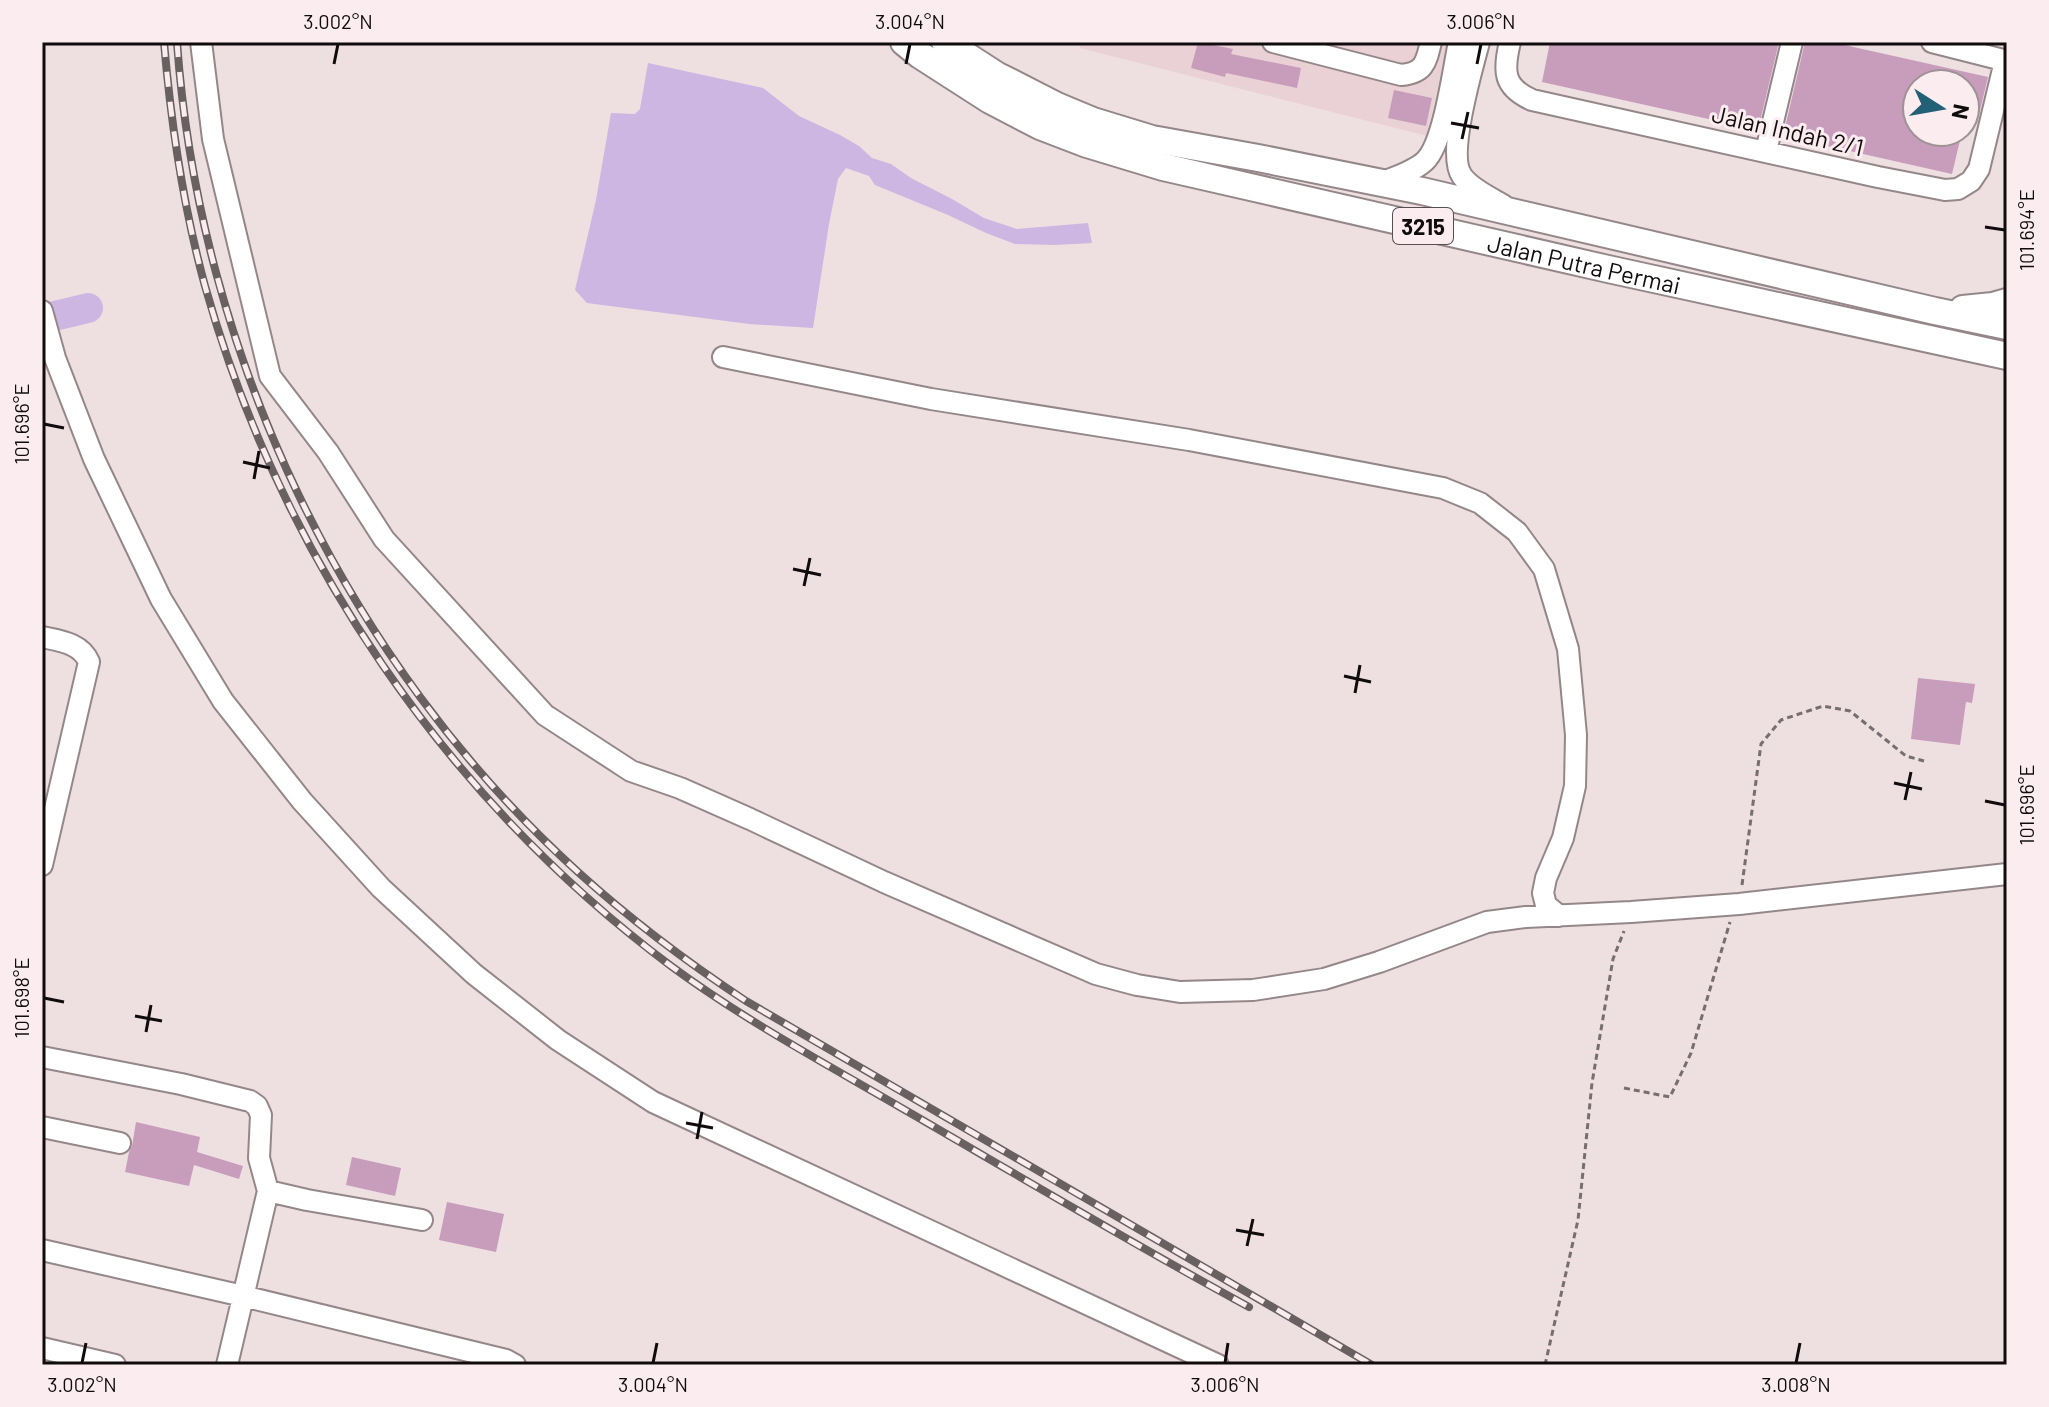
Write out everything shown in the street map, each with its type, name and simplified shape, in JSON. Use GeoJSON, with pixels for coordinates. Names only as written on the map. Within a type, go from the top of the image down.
{"type":"FeatureCollection","features":[{"type":"Feature","properties":{"kind":"main road","name":"Jalan Putra Permai"},"geometry":{"type":"LineString","coordinates":[[904,42],[990,100],[1040,126],[1163,167],[2007,356]]}},
{"type":"Feature","properties":{"kind":"main road","name":"Jalan Putra Permai"},"geometry":{"type":"LineString","coordinates":[[945,42],[996,75],[1057,106],[1152,139],[1380,183],[2007,326]]}},
{"type":"Feature","properties":{"kind":"main road"},"geometry":{"type":"LineString","coordinates":[[1935,311],[2007,302]]}},
{"type":"Feature","properties":{"kind":"main road"},"geometry":{"type":"LineString","coordinates":[[1967,347],[1980,343],[2007,349]]}},
{"type":"Feature","properties":{"kind":"street"},"geometry":{"type":"LineString","coordinates":[[201,42],[213,139],[270,376],[328,452],[384,539],[545,715],[631,771],[680,788],[884,882],[1096,974],[1180,992],[1253,990],[1324,979],[1487,922],[1739,904],[2007,874]]}},
{"type":"Feature","properties":{"kind":"street"},"geometry":{"type":"LineString","coordinates":[[1273,42],[1401,75],[1421,69],[1431,42]]}},
{"type":"Feature","properties":{"kind":"street"},"geometry":{"type":"LineString","coordinates":[[1380,183],[1410,171],[1431,154],[1441,128],[1459,42]]}},
{"type":"Feature","properties":{"kind":"street"},"geometry":{"type":"LineString","coordinates":[[1479,42],[1456,142],[1457,167],[1472,186],[1514,213]]}},
{"type":"Feature","properties":{"kind":"street","name":"Jalan Indah 2/1"},"geometry":{"type":"LineString","coordinates":[[1510,42],[1505,61],[1506,75],[1517,93],[1532,100],[1945,190],[1958,189],[1971,181],[1979,169],[2006,61]]}},
{"type":"Feature","properties":{"kind":"street"},"geometry":{"type":"LineString","coordinates":[[1766,151],[1792,42]]}},
{"type":"Feature","properties":{"kind":"street"},"geometry":{"type":"LineString","coordinates":[[1935,42],[2006,61]]}},
{"type":"Feature","properties":{"kind":"street"},"geometry":{"type":"LineString","coordinates":[[42,311],[55,358],[94,459],[161,599],[223,701],[302,801],[381,888],[474,974],[558,1040],[653,1102],[1218,1365]]}},
{"type":"Feature","properties":{"kind":"street"},"geometry":{"type":"LineString","coordinates":[[723,357],[931,399],[1189,440],[1443,488],[1480,503],[1517,532],[1544,569],[1568,649],[1576,735],[1575,786],[1563,838],[1543,893],[1546,905],[1559,916]]}},
{"type":"Feature","properties":{"kind":"street"},"geometry":{"type":"LineString","coordinates":[[42,637],[83,651],[89,662],[42,865]]}},
{"type":"Feature","properties":{"kind":"street"},"geometry":{"type":"LineString","coordinates":[[42,1057],[181,1084],[250,1101],[257,1106],[261,1115],[259,1158],[268,1191],[227,1365]]}},
{"type":"Feature","properties":{"kind":"street"},"geometry":{"type":"LineString","coordinates":[[42,1127],[120,1143]]}},
{"type":"Feature","properties":{"kind":"street"},"geometry":{"type":"LineString","coordinates":[[268,1191],[422,1220]]}},
{"type":"Feature","properties":{"kind":"street"},"geometry":{"type":"LineString","coordinates":[[42,1250],[243,1296],[506,1360],[515,1365]]}},
{"type":"Feature","properties":{"kind":"street"},"geometry":{"type":"LineString","coordinates":[[42,1348],[115,1365]]}},
{"type":"Feature","properties":{"kind":"path"},"geometry":{"type":"LineString","coordinates":[[1624,1088],[1670,1097],[1691,1053],[1727,929],[1739,904],[1761,744],[1781,720],[1823,706],[1850,711],[1906,756],[1924,761]]}},
{"type":"Feature","properties":{"kind":"path"},"geometry":{"type":"LineString","coordinates":[[1545,1365],[1578,1220],[1592,1083],[1613,959],[1631,912]]}},
{"type":"Feature","properties":{"kind":"shaded area"},"geometry":{"type":"Polygon","coordinates":[[[1081,42],[1448,42],[1427,136],[1080,48],[1081,42]]]}},
{"type":"Feature","properties":{"kind":"shaded area"},"geometry":{"type":"Polygon","coordinates":[[[648,63],[763,88],[799,116],[840,135],[872,158],[891,164],[984,218],[1017,229],[1088,223],[1092,243],[1015,244],[875,185],[869,176],[846,168],[838,179],[813,328],[749,324],[587,303],[575,290],[596,200],[611,113],[635,114],[640,109],[648,63]]]}},
{"type":"Feature","properties":{"kind":"building"},"geometry":{"type":"Polygon","coordinates":[[[1198,42],[1233,49],[1231,54],[1301,68],[1297,88],[1226,73],[1225,77],[1191,68],[1198,42]]]}},
{"type":"Feature","properties":{"kind":"building"},"geometry":{"type":"Polygon","coordinates":[[[1550,42],[1779,42],[1758,130],[1542,82],[1550,42]]]}},
{"type":"Feature","properties":{"kind":"building"},"geometry":{"type":"Polygon","coordinates":[[[1805,42],[1831,42],[1948,68],[1901,68],[1901,148],[1958,148],[1952,174],[1783,136],[1805,42]]]}},
{"type":"Feature","properties":{"kind":"building"},"geometry":{"type":"Polygon","coordinates":[[[1981,75],[1988,77],[1981,106],[1981,75]]]}},
{"type":"Feature","properties":{"kind":"building"},"geometry":{"type":"Polygon","coordinates":[[[1394,90],[1432,98],[1426,126],[1388,118],[1394,90]]]}},
{"type":"Feature","properties":{"kind":"building"},"geometry":{"type":"Polygon","coordinates":[[[1918,678],[1975,684],[1972,703],[1966,702],[1960,745],[1911,739],[1918,678]]]}},
{"type":"Feature","properties":{"kind":"building"},"geometry":{"type":"Polygon","coordinates":[[[136,1122],[200,1137],[197,1152],[243,1166],[239,1179],[194,1165],[189,1186],[125,1172],[136,1122]]]}},
{"type":"Feature","properties":{"kind":"building"},"geometry":{"type":"Polygon","coordinates":[[[352,1157],[401,1168],[395,1196],[346,1185],[352,1157]]]}},
{"type":"Feature","properties":{"kind":"building"},"geometry":{"type":"Polygon","coordinates":[[[447,1202],[504,1214],[496,1252],[439,1240],[447,1202]]]}},
{"type":"Feature","properties":{"kind":"waterway"},"geometry":{"type":"LineString","coordinates":[[42,319],[88,308]]}},
{"type":"Feature","properties":{"kind":"railway"},"geometry":{"type":"LineString","coordinates":[[164,42],[174,134],[190,226],[205,286],[238,386],[278,483],[327,576],[382,664],[445,748],[514,827],[589,900],[671,966],[759,1025],[820,1061],[1249,1307]]}},
{"type":"Feature","properties":{"kind":"railway"},"geometry":{"type":"LineString","coordinates":[[177,42],[191,159],[216,274],[252,386],[299,495],[355,599],[421,698],[495,789],[578,872],[618,907],[746,1001],[1372,1365]]}}]}
